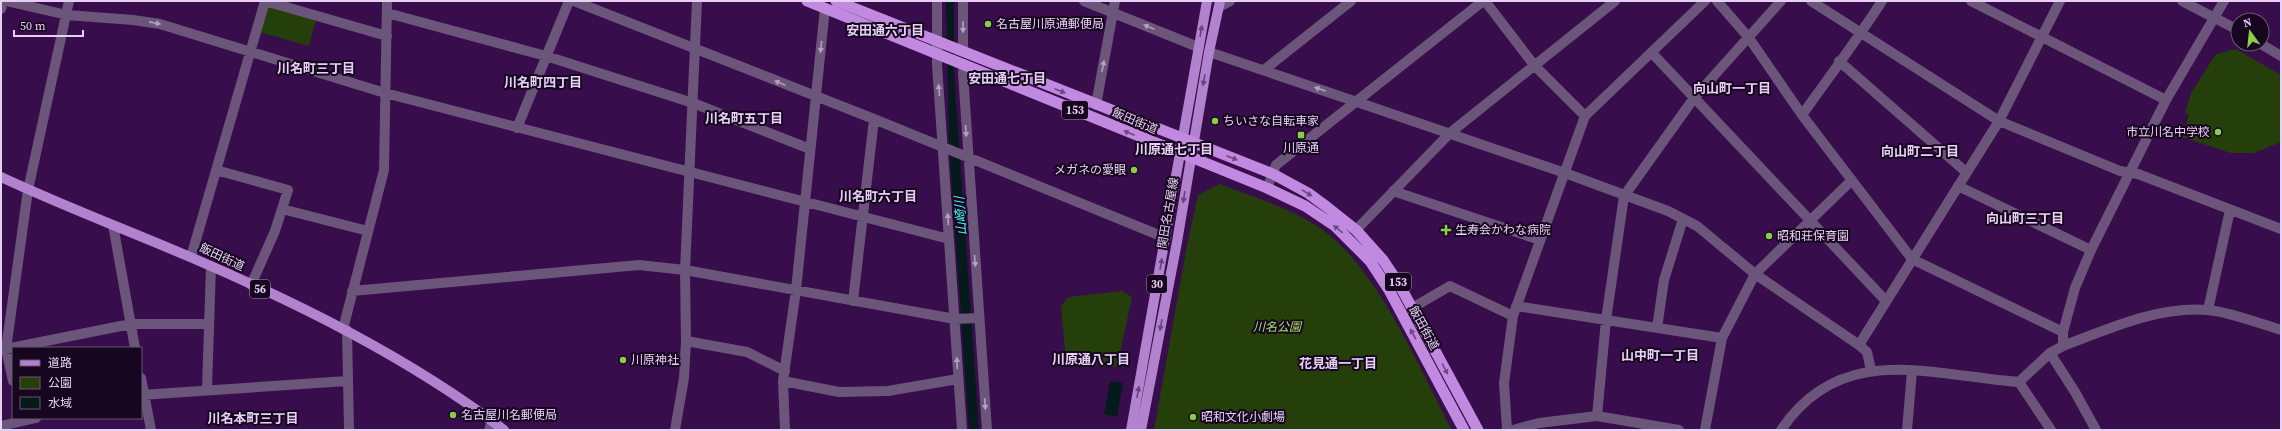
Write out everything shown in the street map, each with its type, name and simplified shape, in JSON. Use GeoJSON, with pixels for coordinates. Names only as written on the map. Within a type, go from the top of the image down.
{"type":"FeatureCollection","features":[{"type":"Feature","properties":{"kind":"highway","name":"飯田街道"},"geometry":{"type":"LineString","coordinates":[[806,1],[938,54],[961,57],[1096,105],[1273,174],[1308,193],[1356,230],[1383,260],[1412,308],[1478,430]]}},
{"type":"Feature","properties":{"kind":"highway","name":"飯田街道"},"geometry":{"type":"LineString","coordinates":[[836,1],[938,42],[961,57],[1180,155],[1267,188],[1305,206],[1335,226],[1370,261],[1389,290],[1464,430]]}},
{"type":"Feature","properties":{"kind":"main road","name":"関田名古屋線"},"geometry":{"type":"LineString","coordinates":[[1131,430],[1207,1]]}},
{"type":"Feature","properties":{"kind":"main road","name":"関田名古屋線"},"geometry":{"type":"LineString","coordinates":[[1142,430],[1209,52],[1220,4]]}},
{"type":"Feature","properties":{"kind":"main road","name":"飯田街道"},"geometry":{"type":"LineString","coordinates":[[1,177],[28,190],[191,257],[345,329],[393,357],[491,426],[504,430]]}},
{"type":"Feature","properties":{"kind":"street"},"geometry":{"type":"LineString","coordinates":[[1,9],[3,1]]}},
{"type":"Feature","properties":{"kind":"street"},"geometry":{"type":"LineString","coordinates":[[6,1],[67,15],[133,20],[160,24],[386,94],[949,240]]}},
{"type":"Feature","properties":{"kind":"street"},"geometry":{"type":"LineString","coordinates":[[12,378],[3,349],[28,190],[69,1]]}},
{"type":"Feature","properties":{"kind":"street"},"geometry":{"type":"LineString","coordinates":[[191,257],[265,1],[387,36]]}},
{"type":"Feature","properties":{"kind":"street"},"geometry":{"type":"LineString","coordinates":[[349,430],[345,329],[352,291],[384,170],[388,1]]}},
{"type":"Feature","properties":{"kind":"street"},"geometry":{"type":"LineString","coordinates":[[517,128],[569,1]]}},
{"type":"Feature","properties":{"kind":"street"},"geometry":{"type":"LineString","coordinates":[[574,1],[816,98],[874,119],[1166,238]]}},
{"type":"Feature","properties":{"kind":"street"},"geometry":{"type":"LineString","coordinates":[[675,430],[684,378],[686,341],[685,270],[697,1]]}},
{"type":"Feature","properties":{"kind":"street"},"geometry":{"type":"LineString","coordinates":[[937,1],[943,147],[962,430]]}},
{"type":"Feature","properties":{"kind":"street"},"geometry":{"type":"LineString","coordinates":[[963,1],[961,57],[987,430]]}},
{"type":"Feature","properties":{"kind":"street"},"geometry":{"type":"LineString","coordinates":[[1084,1],[1198,47]]}},
{"type":"Feature","properties":{"kind":"street"},"geometry":{"type":"LineString","coordinates":[[1096,105],[1115,1]]}},
{"type":"Feature","properties":{"kind":"street"},"geometry":{"type":"LineString","coordinates":[[1220,4],[1230,1]]}},
{"type":"Feature","properties":{"kind":"street"},"geometry":{"type":"LineString","coordinates":[[1264,70],[1351,1]]}},
{"type":"Feature","properties":{"kind":"street"},"geometry":{"type":"LineString","coordinates":[[1267,188],[1276,165],[1484,1],[1534,65],[1585,116]]}},
{"type":"Feature","properties":{"kind":"street"},"geometry":{"type":"LineString","coordinates":[[1356,230],[1450,133],[1615,1]]}},
{"type":"Feature","properties":{"kind":"street"},"geometry":{"type":"LineString","coordinates":[[1507,430],[1504,383],[1516,306],[1585,116],[1705,1]]}},
{"type":"Feature","properties":{"kind":"street"},"geometry":{"type":"LineString","coordinates":[[1717,1],[1749,38],[1802,115],[1912,259],[2063,332]]}},
{"type":"Feature","properties":{"kind":"street"},"geometry":{"type":"LineString","coordinates":[[1596,416],[1606,320],[1624,196],[1694,98],[1782,1]]}},
{"type":"Feature","properties":{"kind":"street"},"geometry":{"type":"LineString","coordinates":[[1811,1],[1999,121],[2120,171],[2129,172],[2281,229]]}},
{"type":"Feature","properties":{"kind":"street"},"geometry":{"type":"LineString","coordinates":[[1802,115],[1839,61],[1862,33],[1882,1]]}},
{"type":"Feature","properties":{"kind":"street"},"geometry":{"type":"LineString","coordinates":[[1971,1],[2041,38],[2166,100]]}},
{"type":"Feature","properties":{"kind":"street"},"geometry":{"type":"LineString","coordinates":[[1859,345],[1999,121],[2060,1]]}},
{"type":"Feature","properties":{"kind":"street"},"geometry":{"type":"LineString","coordinates":[[2182,1],[2230,25]]}},
{"type":"Feature","properties":{"kind":"street"},"geometry":{"type":"LineString","coordinates":[[2063,346],[2063,332],[2075,288],[2091,250],[2166,100],[2224,1]]}},
{"type":"Feature","properties":{"kind":"street"},"geometry":{"type":"LineString","coordinates":[[785,430],[783,381],[796,290],[825,8]]}},
{"type":"Feature","properties":{"kind":"street"},"geometry":{"type":"LineString","coordinates":[[387,13],[546,56],[693,103],[810,149]]}},
{"type":"Feature","properties":{"kind":"street"},"geometry":{"type":"LineString","coordinates":[[2270,49],[2281,56]]}},
{"type":"Feature","properties":{"kind":"street"},"geometry":{"type":"LineString","coordinates":[[1209,52],[1450,133],[1668,211],[1705,232],[1755,274],[1859,345],[1867,352],[1871,370]]}},
{"type":"Feature","properties":{"kind":"street"},"geometry":{"type":"LineString","coordinates":[[1652,53],[1886,301]]}},
{"type":"Feature","properties":{"kind":"street"},"geometry":{"type":"LineString","coordinates":[[1839,61],[1966,172]]}},
{"type":"Feature","properties":{"kind":"street"},"geometry":{"type":"LineString","coordinates":[[853,301],[874,119]]}},
{"type":"Feature","properties":{"kind":"street"},"geometry":{"type":"LineString","coordinates":[[216,170],[288,190],[275,231],[251,285]]}},
{"type":"Feature","properties":{"kind":"street"},"geometry":{"type":"LineString","coordinates":[[1705,430],[1722,338],[1755,274],[1852,180]]}},
{"type":"Feature","properties":{"kind":"street"},"geometry":{"type":"LineString","coordinates":[[1958,186],[2091,250]]}},
{"type":"Feature","properties":{"kind":"street"},"geometry":{"type":"LineString","coordinates":[[1393,191],[1540,240]]}},
{"type":"Feature","properties":{"kind":"street"},"geometry":{"type":"LineString","coordinates":[[282,209],[368,232]]}},
{"type":"Feature","properties":{"kind":"street"},"geometry":{"type":"LineString","coordinates":[[2208,310],[2230,210]]}},
{"type":"Feature","properties":{"kind":"street"},"geometry":{"type":"LineString","coordinates":[[1657,328],[1664,280],[1683,219]]}},
{"type":"Feature","properties":{"kind":"street"},"geometry":{"type":"LineString","coordinates":[[113,225],[135,347]]}},
{"type":"Feature","properties":{"kind":"street"},"geometry":{"type":"LineString","coordinates":[[352,291],[639,265],[685,270],[954,319],[979,318]]}},
{"type":"Feature","properties":{"kind":"street"},"geometry":{"type":"LineString","coordinates":[[207,389],[211,266]]}},
{"type":"Feature","properties":{"kind":"street"},"geometry":{"type":"LineString","coordinates":[[1412,308],[1450,286],[1514,316]]}},
{"type":"Feature","properties":{"kind":"street"},"geometry":{"type":"LineString","coordinates":[[1516,306],[1722,338]]}},
{"type":"Feature","properties":{"kind":"street"},"geometry":{"type":"LineString","coordinates":[[1780,430],[1801,404],[1827,385],[1871,370],[1912,371],[2019,382],[2050,353],[2063,346],[2118,326],[2164,312],[2208,310],[2281,330]]}},
{"type":"Feature","properties":{"kind":"street"},"geometry":{"type":"LineString","coordinates":[[13,347],[131,324],[208,324]]}},
{"type":"Feature","properties":{"kind":"street"},"geometry":{"type":"LineString","coordinates":[[686,341],[748,352],[785,371]]}},
{"type":"Feature","properties":{"kind":"street"},"geometry":{"type":"LineString","coordinates":[[2050,353],[2075,392],[2096,430]]}},
{"type":"Feature","properties":{"kind":"street"},"geometry":{"type":"LineString","coordinates":[[1907,430],[1912,371]]}},
{"type":"Feature","properties":{"kind":"street"},"geometry":{"type":"LineString","coordinates":[[783,381],[839,392],[888,391],[958,379]]}},
{"type":"Feature","properties":{"kind":"street"},"geometry":{"type":"LineString","coordinates":[[151,430],[142,394],[347,380]]}},
{"type":"Feature","properties":{"kind":"street"},"geometry":{"type":"LineString","coordinates":[[2019,382],[2051,430]]}},
{"type":"Feature","properties":{"kind":"street"},"geometry":{"type":"LineString","coordinates":[[1513,430],[1539,423],[1596,416],[1647,427],[1679,430]]}},
{"type":"Feature","properties":{"kind":"street"},"geometry":{"type":"LineString","coordinates":[[1,426],[22,423],[33,419]]}},
{"type":"Feature","properties":{"kind":"green space"},"geometry":{"type":"Polygon","coordinates":[[[268,5],[316,20],[309,46],[260,32],[268,5]]]}},
{"type":"Feature","properties":{"kind":"green space"},"geometry":{"type":"Polygon","coordinates":[[[2230,50],[2230,52],[2241,52],[2281,75],[2281,142],[2254,153],[2231,153],[2182,137],[2189,115],[2185,113],[2191,93],[2216,54],[2230,50]]]}},
{"type":"Feature","properties":{"kind":"green space","name":"川名公園"},"geometry":{"type":"Polygon","coordinates":[[[1220,184],[1271,203],[1308,221],[1320,228],[1341,246],[1361,268],[1379,293],[1411,349],[1452,430],[1154,430],[1187,245],[1198,195],[1220,184]]]}},
{"type":"Feature","properties":{"kind":"green space"},"geometry":{"type":"Polygon","coordinates":[[[1122,291],[1132,297],[1117,367],[1066,361],[1061,306],[1068,297],[1122,291]]]}},
{"type":"Feature","properties":{"kind":"water","name":"山崎川"},"geometry":{"type":"Polygon","coordinates":[[[946,1],[954,1],[954,73],[979,430],[969,430],[949,144],[946,1]]]}},
{"type":"Feature","properties":{"kind":"water"},"geometry":{"type":"Polygon","coordinates":[[[1110,381],[1123,383],[1117,417],[1104,414],[1110,381]]]}},
{"type":"Feature","properties":{"kind":"place","name":"名古屋川原通郵便局"},"geometry":{"type":"Point","coordinates":[988,24]}},
{"type":"Feature","properties":{"kind":"place","name":"ちいさな自転車家"},"geometry":{"type":"Point","coordinates":[1215,121]}},
{"type":"Feature","properties":{"kind":"place","name":"市立川名中学校"},"geometry":{"type":"Point","coordinates":[2218,132]}},
{"type":"Feature","properties":{"kind":"place","name":"川原通"},"geometry":{"type":"Point","coordinates":[1301,135]}},
{"type":"Feature","properties":{"kind":"place","name":"メガネの愛眼"},"geometry":{"type":"Point","coordinates":[1134,170]}},
{"type":"Feature","properties":{"kind":"place","name":"生寿会かわな病院"},"geometry":{"type":"Point","coordinates":[1446,230]}},
{"type":"Feature","properties":{"kind":"place","name":"昭和荘保育園"},"geometry":{"type":"Point","coordinates":[1769,236]}},
{"type":"Feature","properties":{"kind":"place","name":"川原神社"},"geometry":{"type":"Point","coordinates":[623,360]}},
{"type":"Feature","properties":{"kind":"place","name":"名古屋川名郵便局"},"geometry":{"type":"Point","coordinates":[453,415]}},
{"type":"Feature","properties":{"kind":"place","name":"昭和文化小劇場"},"geometry":{"type":"Point","coordinates":[1193,417]}},
{"type":"Feature","properties":{"kind":"district","name":"安田通六丁目"},"geometry":{"type":"Point","coordinates":[885,30]}},
{"type":"Feature","properties":{"kind":"district","name":"川名町三丁目"},"geometry":{"type":"Point","coordinates":[316,68]}},
{"type":"Feature","properties":{"kind":"district","name":"安田通七丁目"},"geometry":{"type":"Point","coordinates":[1007,78]}},
{"type":"Feature","properties":{"kind":"district","name":"川名町四丁目"},"geometry":{"type":"Point","coordinates":[543,82]}},
{"type":"Feature","properties":{"kind":"district","name":"向山町一丁目"},"geometry":{"type":"Point","coordinates":[1732,88]}},
{"type":"Feature","properties":{"kind":"district","name":"川名町五丁目"},"geometry":{"type":"Point","coordinates":[744,118]}},
{"type":"Feature","properties":{"kind":"district","name":"川原通七丁目"},"geometry":{"type":"Point","coordinates":[1174,149]}},
{"type":"Feature","properties":{"kind":"district","name":"向山町二丁目"},"geometry":{"type":"Point","coordinates":[1920,151]}},
{"type":"Feature","properties":{"kind":"district","name":"川名町六丁目"},"geometry":{"type":"Point","coordinates":[878,196]}},
{"type":"Feature","properties":{"kind":"district","name":"向山町三丁目"},"geometry":{"type":"Point","coordinates":[2025,218]}},
{"type":"Feature","properties":{"kind":"district","name":"山中町一丁目"},"geometry":{"type":"Point","coordinates":[1660,355]}},
{"type":"Feature","properties":{"kind":"district","name":"川原通八丁目"},"geometry":{"type":"Point","coordinates":[1091,359]}},
{"type":"Feature","properties":{"kind":"district","name":"花見通一丁目"},"geometry":{"type":"Point","coordinates":[1338,363]}},
{"type":"Feature","properties":{"kind":"district","name":"川名本町三丁目"},"geometry":{"type":"Point","coordinates":[253,418]}}]}
